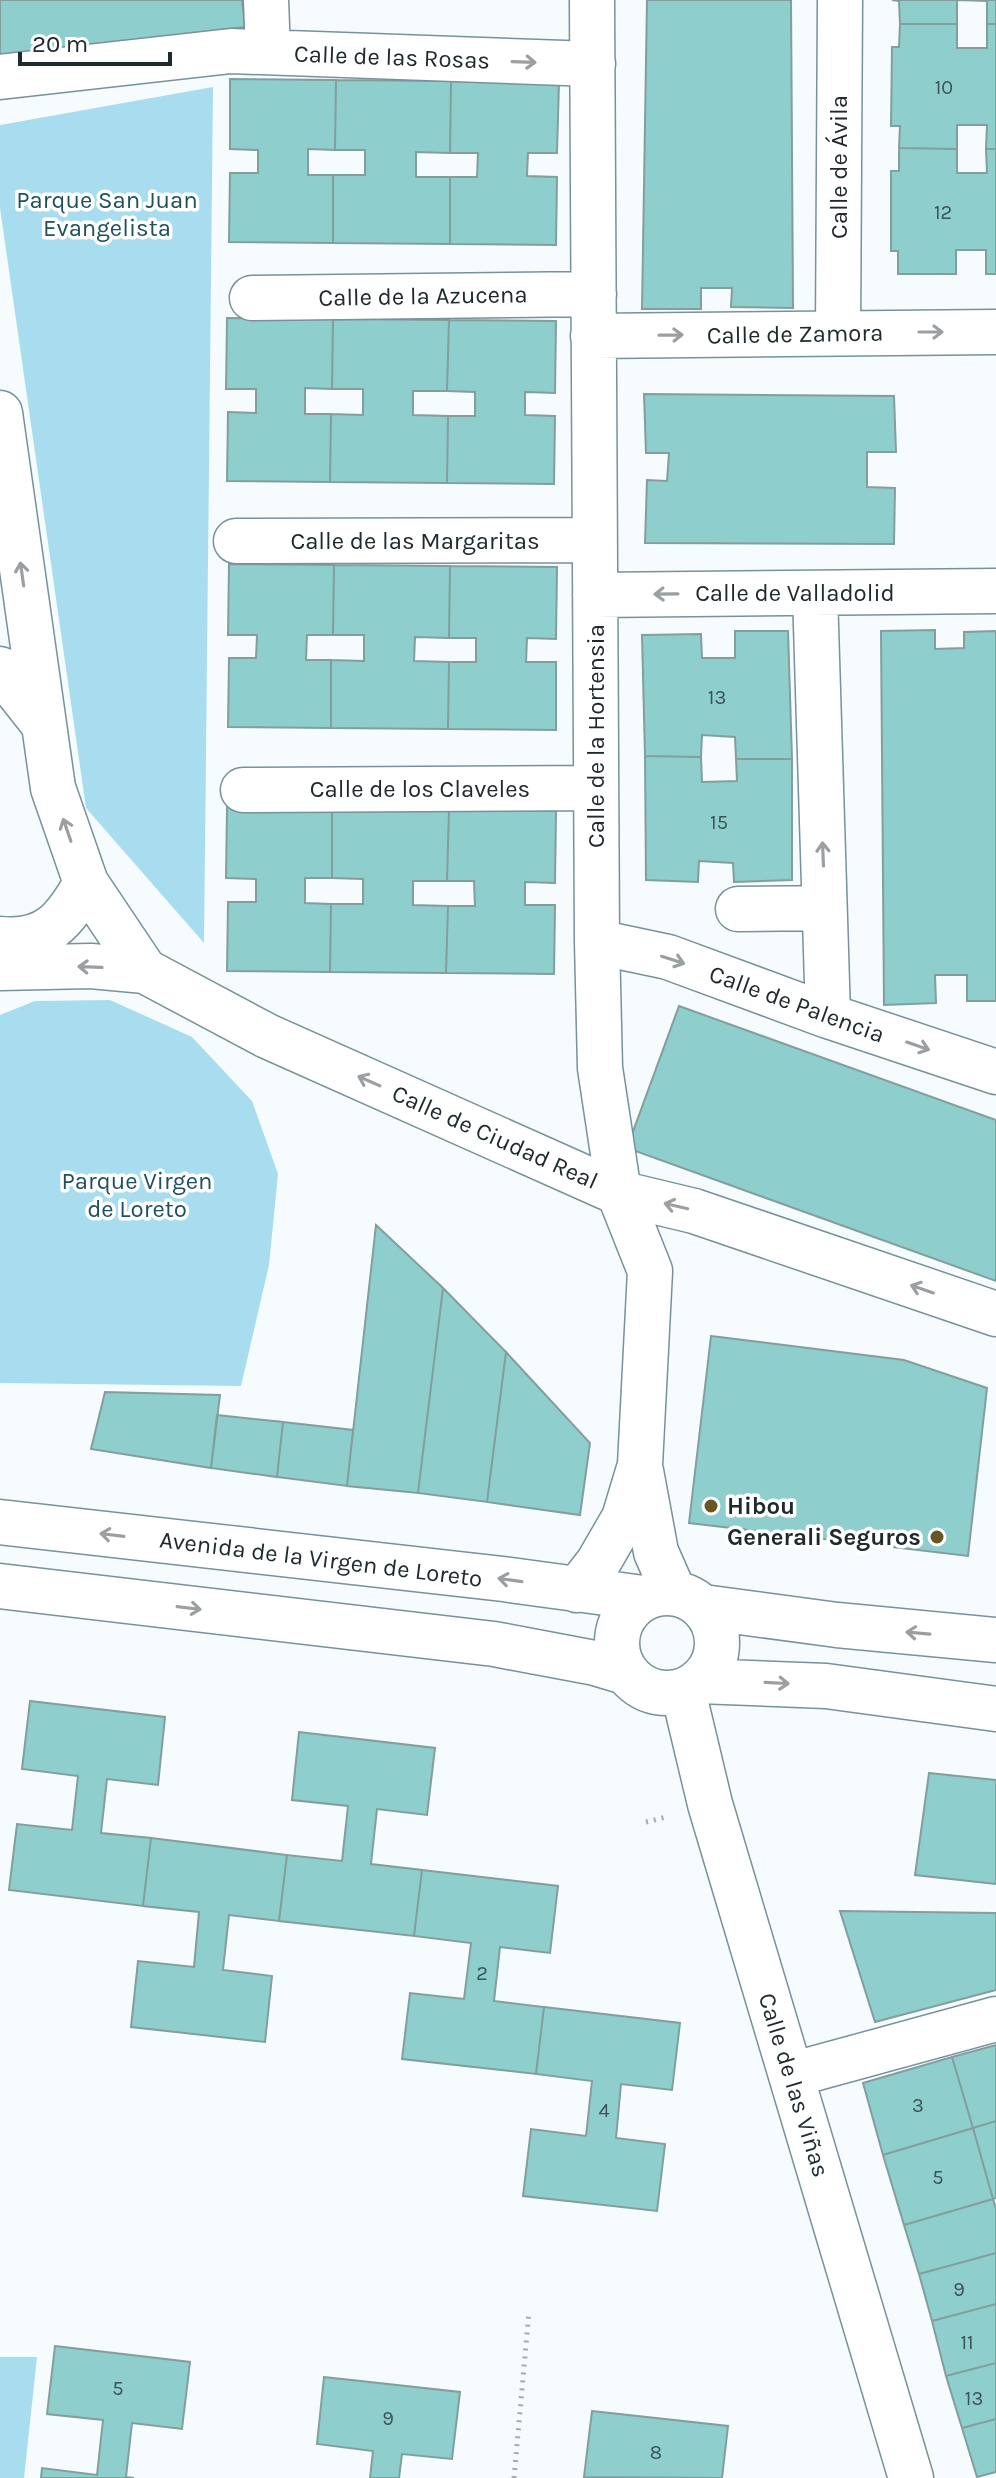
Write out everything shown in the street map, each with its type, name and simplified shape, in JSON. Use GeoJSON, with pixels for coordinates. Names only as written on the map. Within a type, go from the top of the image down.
{"type":"FeatureCollection","features":[{"type":"Feature","properties":{"kind":"street"},"geometry":{"type":"LineString","coordinates":[[266,0],[268,52]]}},
{"type":"Feature","properties":{"kind":"street","name":"Calle de la Hortensia"},"geometry":{"type":"LineString","coordinates":[[592,0],[600,1068],[619,1193],[650,1271],[640,1465],[656,1552],[673,1599]]}},
{"type":"Feature","properties":{"kind":"street","name":"Calle de Ávila"},"geometry":{"type":"LineString","coordinates":[[838,333],[840,0]]}},
{"type":"Feature","properties":{"kind":"street","name":"Calle de las Rosas"},"geometry":{"type":"LineString","coordinates":[[0,77],[231,51],[593,64]]}},
{"type":"Feature","properties":{"kind":"street","name":"Calle de la Azucena"},"geometry":{"type":"LineString","coordinates":[[252,298],[593,315]]}},
{"type":"Feature","properties":{"kind":"street","name":"Calle de Zamora"},"geometry":{"type":"LineString","coordinates":[[593,315],[838,333],[996,332]]}},
{"type":"Feature","properties":{"kind":"street"},"geometry":{"type":"LineString","coordinates":[[0,413],[53,788],[86,883],[145,971]]}},
{"type":"Feature","properties":{"kind":"street","name":"Calle de las Margaritas"},"geometry":{"type":"LineString","coordinates":[[236,541],[594,540]]}},
{"type":"Feature","properties":{"kind":"street","name":"Calle de Valladolid"},"geometry":{"type":"LineString","coordinates":[[595,595],[996,591]]}},
{"type":"Feature","properties":{"kind":"street"},"geometry":{"type":"LineString","coordinates":[[815,593],[828,1016]]}},
{"type":"Feature","properties":{"kind":"street"},"geometry":{"type":"LineString","coordinates":[[0,669],[43,723]]}},
{"type":"Feature","properties":{"kind":"street","name":"Calle de los Claveles"},"geometry":{"type":"LineString","coordinates":[[243,790],[596,788]]}},
{"type":"Feature","properties":{"kind":"street"},"geometry":{"type":"LineString","coordinates":[[0,939],[20,941],[48,931],[68,914],[86,883]]}},
{"type":"Feature","properties":{"kind":"street"},"geometry":{"type":"LineString","coordinates":[[738,909],[824,908]]}},
{"type":"Feature","properties":{"kind":"street","name":"Calle de Palencia"},"geometry":{"type":"LineString","coordinates":[[597,942],[668,957],[828,1016],[996,1072]]}},
{"type":"Feature","properties":{"kind":"street","name":"Calle de Ciudad Real"},"geometry":{"type":"LineString","coordinates":[[0,968],[91,966],[145,971],[267,1036],[619,1193],[694,1211],[996,1314]]}},
{"type":"Feature","properties":{"kind":"street","name":"Calle de la Hortensia"},"geometry":{"type":"LineString","coordinates":[[577,1590],[598,1563],[624,1518],[640,1465]]}},
{"type":"Feature","properties":{"kind":"street","name":"Calle de la Hortensia"},"geometry":{"type":"LineString","coordinates":[[624,1518],[629,1570],[673,1599]]}},
{"type":"Feature","properties":{"kind":"street","name":"Avenida de la Virgen de Loreto"},"geometry":{"type":"LineString","coordinates":[[0,1522],[673,1599],[837,1625],[996,1640]]}},
{"type":"Feature","properties":{"kind":"street"},"geometry":{"type":"LineString","coordinates":[[0,1586],[494,1644],[595,1663],[625,1672]]}},
{"type":"Feature","properties":{"kind":"street"},"geometry":{"type":"LineString","coordinates":[[691,1686],[713,1665],[717,1645],[714,1624],[673,1599],[626,1612],[617,1631],[617,1652],[625,1672],[636,1684],[651,1691],[666,1694],[691,1686],[826,1686],[996,1709]]}},
{"type":"Feature","properties":{"kind":"street"},"geometry":{"type":"LineString","coordinates":[[996,1633],[996,1640]]}},
{"type":"Feature","properties":{"kind":"street","name":"Calle de las Viñas"},"geometry":{"type":"LineString","coordinates":[[691,1686],[710,1804],[911,2478]]}},
{"type":"Feature","properties":{"kind":"street"},"geometry":{"type":"LineString","coordinates":[[791,2075],[996,2019]]}},
{"type":"Feature","properties":{"kind":"path"},"geometry":{"type":"LineString","coordinates":[[514,2478],[529,2312]]}},
{"type":"Feature","properties":{"kind":"green space","name":"Parque San Juan Evangelista"},"geometry":{"type":"Polygon","coordinates":[[[213,87],[204,943],[86,808],[0,208],[0,125],[213,87]]]}},
{"type":"Feature","properties":{"kind":"green space","name":"Parque Virgen de Loreto"},"geometry":{"type":"Polygon","coordinates":[[[110,1000],[192,1037],[252,1101],[278,1174],[269,1265],[241,1386],[0,1383],[0,1015],[35,1001],[110,1000]]]}},
{"type":"Feature","properties":{"kind":"green space"},"geometry":{"type":"Polygon","coordinates":[[[0,2357],[37,2357],[24,2478],[0,2478],[0,2357]]]}},
{"type":"Feature","properties":{"kind":"building"},"geometry":{"type":"Polygon","coordinates":[[[0,0],[242,0],[245,27],[0,58],[0,0]]]}},
{"type":"Feature","properties":{"kind":"building"},"geometry":{"type":"Polygon","coordinates":[[[647,0],[791,0],[793,308],[731,307],[732,288],[701,288],[701,309],[642,309],[647,0]]]}},
{"type":"Feature","properties":{"kind":"building"},"geometry":{"type":"Polygon","coordinates":[[[892,0],[957,0],[957,24],[900,24],[899,1],[892,0]]]}},
{"type":"Feature","properties":{"kind":"building"},"geometry":{"type":"Polygon","coordinates":[[[957,0],[996,0],[996,24],[987,24],[987,1],[957,0]]]}},
{"type":"Feature","properties":{"kind":"building"},"geometry":{"type":"Polygon","coordinates":[[[900,24],[957,24],[957,48],[987,48],[987,24],[996,24],[996,149],[986,149],[987,125],[957,125],[957,149],[899,148],[900,126],[891,126],[892,47],[899,47],[900,24]]]}},
{"type":"Feature","properties":{"kind":"building"},"geometry":{"type":"Polygon","coordinates":[[[230,79],[336,80],[335,150],[308,149],[308,175],[333,175],[333,243],[229,242],[230,173],[258,173],[258,150],[230,149],[230,79]]]}},
{"type":"Feature","properties":{"kind":"building"},"geometry":{"type":"Polygon","coordinates":[[[336,80],[451,81],[450,153],[416,152],[416,177],[450,177],[450,244],[333,243],[333,175],[365,175],[365,150],[335,150],[336,80]]]}},
{"type":"Feature","properties":{"kind":"building"},"geometry":{"type":"Polygon","coordinates":[[[451,81],[559,82],[557,153],[528,153],[527,176],[557,177],[556,245],[450,244],[450,177],[477,177],[478,153],[450,153],[451,81]]]}},
{"type":"Feature","properties":{"kind":"building"},"geometry":{"type":"Polygon","coordinates":[[[899,148],[957,149],[957,173],[987,173],[986,149],[996,149],[996,274],[986,274],[986,250],[956,250],[956,274],[898,274],[898,251],[891,251],[891,171],[899,171],[899,148]]]}},
{"type":"Feature","properties":{"kind":"building"},"geometry":{"type":"Polygon","coordinates":[[[227,318],[333,319],[332,389],[305,388],[305,414],[331,414],[330,482],[227,481],[228,412],[256,413],[256,389],[226,389],[227,318]]]}},
{"type":"Feature","properties":{"kind":"building"},"geometry":{"type":"Polygon","coordinates":[[[333,319],[449,320],[447,391],[413,391],[413,415],[448,416],[447,483],[330,482],[331,414],[363,415],[363,389],[332,389],[333,319]]]}},
{"type":"Feature","properties":{"kind":"building"},"geometry":{"type":"Polygon","coordinates":[[[449,320],[556,321],[555,393],[525,392],[525,415],[555,416],[554,484],[447,483],[448,416],[475,416],[475,392],[447,391],[449,320]]]}},
{"type":"Feature","properties":{"kind":"building"},"geometry":{"type":"Polygon","coordinates":[[[644,394],[894,396],[896,452],[867,452],[867,487],[895,488],[894,544],[645,543],[647,480],[667,481],[669,453],[646,453],[644,394]]]}},
{"type":"Feature","properties":{"kind":"building"},"geometry":{"type":"Polygon","coordinates":[[[229,564],[334,565],[333,635],[307,635],[306,660],[331,660],[331,728],[228,727],[229,658],[256,658],[257,635],[228,635],[229,564]]]}},
{"type":"Feature","properties":{"kind":"building"},"geometry":{"type":"Polygon","coordinates":[[[334,565],[450,566],[449,638],[415,637],[414,661],[449,662],[448,729],[331,728],[331,660],[364,661],[364,635],[333,635],[334,565]]]}},
{"type":"Feature","properties":{"kind":"building"},"geometry":{"type":"Polygon","coordinates":[[[450,566],[557,567],[556,639],[527,638],[526,662],[556,662],[556,730],[448,729],[449,662],[476,662],[476,638],[449,638],[450,566]]]}},
{"type":"Feature","properties":{"kind":"building"},"geometry":{"type":"Polygon","coordinates":[[[935,630],[935,649],[964,648],[964,632],[996,631],[996,1001],[967,1001],[967,975],[935,975],[936,1003],[884,1005],[881,631],[935,630]]]}},
{"type":"Feature","properties":{"kind":"building"},"geometry":{"type":"Polygon","coordinates":[[[735,631],[788,631],[792,759],[736,759],[735,737],[702,735],[701,757],[645,756],[642,635],[701,634],[702,658],[735,658],[735,631]]]}},
{"type":"Feature","properties":{"kind":"building"},"geometry":{"type":"Polygon","coordinates":[[[645,756],[701,757],[702,782],[737,781],[736,759],[792,759],[792,880],[734,882],[733,863],[699,861],[698,882],[646,880],[645,756]]]}},
{"type":"Feature","properties":{"kind":"building"},"geometry":{"type":"Polygon","coordinates":[[[227,807],[332,808],[332,878],[305,878],[305,903],[331,904],[330,972],[227,971],[228,902],[256,902],[256,879],[226,878],[227,807]]]}},
{"type":"Feature","properties":{"kind":"building"},"geometry":{"type":"Polygon","coordinates":[[[332,808],[449,809],[447,881],[413,881],[413,905],[448,906],[446,973],[330,972],[331,904],[363,904],[363,879],[332,878],[332,808]]]}},
{"type":"Feature","properties":{"kind":"building"},"geometry":{"type":"Polygon","coordinates":[[[449,809],[556,811],[555,883],[525,882],[525,905],[555,905],[554,974],[446,973],[448,906],[475,906],[474,881],[447,881],[449,809]]]}},
{"type":"Feature","properties":{"kind":"building"},"geometry":{"type":"Polygon","coordinates":[[[679,1006],[996,1120],[996,1281],[627,1148],[679,1006]]]}},
{"type":"Feature","properties":{"kind":"building"},"geometry":{"type":"Polygon","coordinates":[[[376,1225],[443,1288],[418,1493],[347,1486],[376,1225]]]}},
{"type":"Feature","properties":{"kind":"building"},"geometry":{"type":"Polygon","coordinates":[[[443,1288],[506,1352],[487,1502],[418,1493],[443,1288]]]}},
{"type":"Feature","properties":{"kind":"building"},"geometry":{"type":"Polygon","coordinates":[[[711,1336],[904,1360],[987,1388],[968,1556],[689,1523],[711,1336]]]}},
{"type":"Feature","properties":{"kind":"building"},"geometry":{"type":"Polygon","coordinates":[[[506,1352],[590,1443],[580,1515],[487,1502],[506,1352]]]}},
{"type":"Feature","properties":{"kind":"building"},"geometry":{"type":"Polygon","coordinates":[[[105,1392],[220,1395],[211,1468],[91,1449],[105,1392]]]}},
{"type":"Feature","properties":{"kind":"building"},"geometry":{"type":"Polygon","coordinates":[[[217,1415],[283,1422],[277,1477],[211,1468],[217,1415]]]}},
{"type":"Feature","properties":{"kind":"building"},"geometry":{"type":"Polygon","coordinates":[[[283,1422],[353,1430],[347,1486],[277,1477],[283,1422]]]}},
{"type":"Feature","properties":{"kind":"building"},"geometry":{"type":"Polygon","coordinates":[[[30,1701],[165,1717],[158,1785],[107,1779],[101,1833],[151,1838],[143,1906],[9,1890],[17,1824],[72,1830],[78,1776],[22,1769],[30,1701]]]}},
{"type":"Feature","properties":{"kind":"building"},"geometry":{"type":"Polygon","coordinates":[[[299,1732],[435,1748],[427,1815],[377,1809],[371,1864],[422,1870],[414,1936],[279,1921],[287,1855],[342,1861],[348,1806],[292,1800],[299,1732]]]}},
{"type":"Feature","properties":{"kind":"building"},"geometry":{"type":"Polygon","coordinates":[[[929,1773],[996,1780],[996,1884],[915,1875],[929,1773]]]}},
{"type":"Feature","properties":{"kind":"building"},"geometry":{"type":"Polygon","coordinates":[[[151,1838],[287,1855],[279,1921],[229,1915],[223,1970],[272,1976],[265,2042],[131,2027],[138,1961],[194,1967],[199,1912],[143,1906],[151,1838]]]}},
{"type":"Feature","properties":{"kind":"building"},"geometry":{"type":"Polygon","coordinates":[[[422,1870],[558,1886],[550,1953],[500,1947],[494,2001],[544,2007],[536,2074],[402,2059],[410,1993],[464,1999],[471,1943],[414,1936],[422,1870]]]}},
{"type":"Feature","properties":{"kind":"building"},"geometry":{"type":"Polygon","coordinates":[[[840,1911],[996,1913],[996,1990],[875,2022],[840,1911]]]}},
{"type":"Feature","properties":{"kind":"building"},"geometry":{"type":"Polygon","coordinates":[[[544,2007],[680,2023],[672,2090],[621,2084],[616,2138],[665,2144],[657,2211],[523,2196],[531,2129],[586,2136],[592,2081],[536,2074],[544,2007]]]}},
{"type":"Feature","properties":{"kind":"building"},"geometry":{"type":"Polygon","coordinates":[[[996,2045],[996,2121],[973,2128],[952,2057],[996,2045]]]}},
{"type":"Feature","properties":{"kind":"building"},"geometry":{"type":"Polygon","coordinates":[[[952,2057],[973,2128],[883,2155],[863,2083],[952,2057]]]}},
{"type":"Feature","properties":{"kind":"building"},"geometry":{"type":"Polygon","coordinates":[[[996,2121],[996,2198],[993,2199],[973,2128],[996,2121]]]}},
{"type":"Feature","properties":{"kind":"building"},"geometry":{"type":"Polygon","coordinates":[[[973,2128],[993,2199],[904,2225],[883,2155],[973,2128]]]}},
{"type":"Feature","properties":{"kind":"building"},"geometry":{"type":"Polygon","coordinates":[[[993,2199],[996,2209],[996,2253],[919,2274],[904,2225],[993,2199]]]}},
{"type":"Feature","properties":{"kind":"building"},"geometry":{"type":"Polygon","coordinates":[[[996,2253],[996,2304],[932,2321],[919,2274],[996,2253]]]}},
{"type":"Feature","properties":{"kind":"building"},"geometry":{"type":"Polygon","coordinates":[[[996,2304],[996,2363],[946,2376],[932,2321],[996,2304]]]}},
{"type":"Feature","properties":{"kind":"building"},"geometry":{"type":"Polygon","coordinates":[[[55,2346],[190,2362],[182,2429],[132,2423],[126,2477],[134,2478],[41,2478],[42,2468],[97,2475],[103,2420],[47,2414],[55,2346]]]}},
{"type":"Feature","properties":{"kind":"building"},"geometry":{"type":"Polygon","coordinates":[[[996,2363],[996,2419],[962,2428],[946,2376],[996,2363]]]}},
{"type":"Feature","properties":{"kind":"building"},"geometry":{"type":"Polygon","coordinates":[[[324,2377],[460,2392],[452,2459],[402,2454],[399,2478],[370,2478],[373,2451],[317,2444],[324,2377]]]}},
{"type":"Feature","properties":{"kind":"building"},"geometry":{"type":"Polygon","coordinates":[[[592,2411],[728,2426],[722,2478],[584,2477],[592,2411]]]}},
{"type":"Feature","properties":{"kind":"building"},"geometry":{"type":"Polygon","coordinates":[[[996,2419],[996,2472],[977,2477],[962,2428],[996,2419]]]}},
{"type":"Feature","properties":{"kind":"place","name":"Hibou"},"geometry":{"type":"Point","coordinates":[711,1506]}},
{"type":"Feature","properties":{"kind":"place","name":"Generali Seguros"},"geometry":{"type":"Point","coordinates":[937,1537]}}]}
